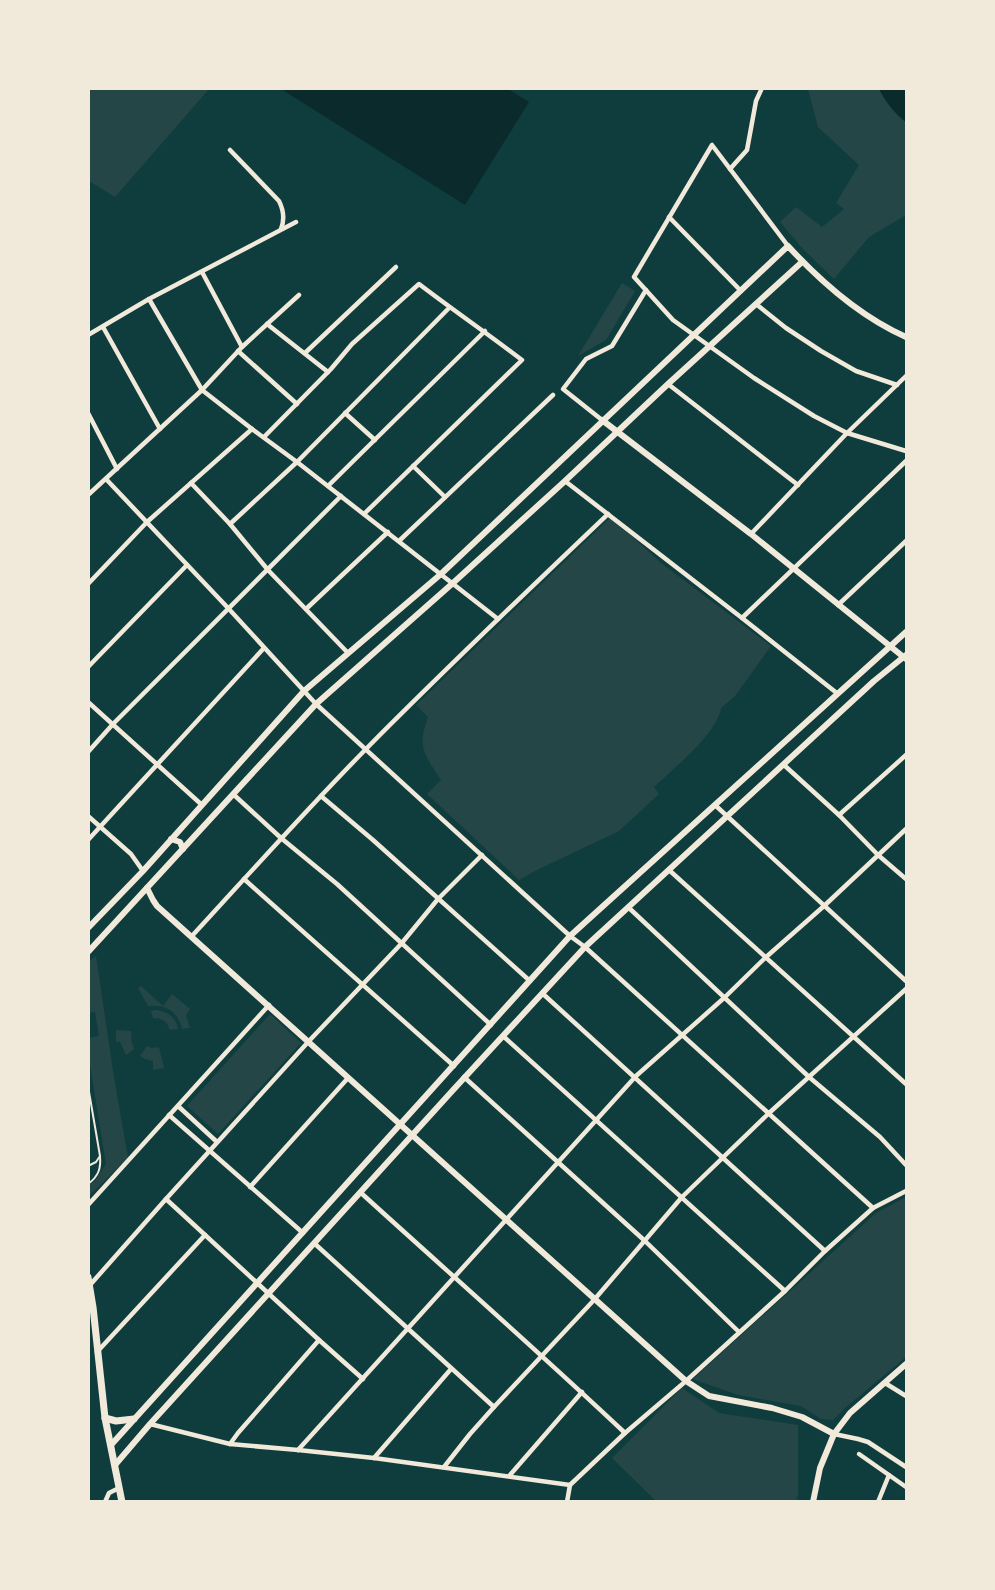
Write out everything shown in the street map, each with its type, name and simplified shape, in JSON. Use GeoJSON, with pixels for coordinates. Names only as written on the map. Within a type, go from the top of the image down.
{"type":"FeatureCollection","features":[{"type":"Feature","properties":{"kind":"main road"},"geometry":{"type":"LineString","coordinates":[[89,1282],[105,1418],[122,1502]]}},
{"type":"Feature","properties":{"kind":"main road"},"geometry":{"type":"LineString","coordinates":[[105,1418],[116,1421],[134,1419]]}},
{"type":"Feature","properties":{"kind":"street"},"geometry":{"type":"LineString","coordinates":[[730,169],[747,150],[756,101],[762,88]]}},
{"type":"Feature","properties":{"kind":"street"},"geometry":{"type":"LineString","coordinates":[[906,337],[869,316],[802,262],[712,145],[634,277],[673,320],[754,378],[814,416],[847,433],[906,451]]}},
{"type":"Feature","properties":{"kind":"street"},"geometry":{"type":"LineString","coordinates":[[230,150],[279,201],[283,208],[284,220],[281,229]]}},
{"type":"Feature","properties":{"kind":"street"},"geometry":{"type":"LineString","coordinates":[[669,217],[741,291]]}},
{"type":"Feature","properties":{"kind":"street"},"geometry":{"type":"LineString","coordinates":[[88,335],[149,299],[296,222]]}},
{"type":"Feature","properties":{"kind":"street"},"geometry":{"type":"LineString","coordinates":[[88,928],[143,871],[304,691],[441,574],[788,246]]}},
{"type":"Feature","properties":{"kind":"street"},"geometry":{"type":"LineString","coordinates":[[88,952],[316,704],[453,583],[802,262]]}},
{"type":"Feature","properties":{"kind":"street"},"geometry":{"type":"LineString","coordinates":[[305,353],[396,267]]}},
{"type":"Feature","properties":{"kind":"street"},"geometry":{"type":"LineString","coordinates":[[202,272],[240,349],[297,404]]}},
{"type":"Feature","properties":{"kind":"street"},"geometry":{"type":"LineString","coordinates":[[264,437],[328,372],[352,344],[419,284],[522,360],[364,514]]}},
{"type":"Feature","properties":{"kind":"street"},"geometry":{"type":"LineString","coordinates":[[115,1465],[464,1077],[585,947],[874,681],[906,657],[890,647],[751,534],[563,389],[586,359],[612,346],[646,290]]}},
{"type":"Feature","properties":{"kind":"street"},"geometry":{"type":"LineString","coordinates":[[88,495],[202,390],[240,349],[299,295]]}},
{"type":"Feature","properties":{"kind":"street"},"geometry":{"type":"LineString","coordinates":[[149,299],[202,390],[498,619]]}},
{"type":"Feature","properties":{"kind":"street"},"geometry":{"type":"LineString","coordinates":[[756,304],[786,328],[830,356],[856,371],[897,386]]}},
{"type":"Feature","properties":{"kind":"street"},"geometry":{"type":"LineString","coordinates":[[230,524],[297,462],[449,308]]}},
{"type":"Feature","properties":{"kind":"street"},"geometry":{"type":"LineString","coordinates":[[267,324],[328,372]]}},
{"type":"Feature","properties":{"kind":"street"},"geometry":{"type":"LineString","coordinates":[[103,327],[160,429]]}},
{"type":"Feature","properties":{"kind":"street"},"geometry":{"type":"LineString","coordinates":[[328,486],[485,331]]}},
{"type":"Feature","properties":{"kind":"street"},"geometry":{"type":"LineString","coordinates":[[751,534],[847,433],[906,376]]}},
{"type":"Feature","properties":{"kind":"street"},"geometry":{"type":"LineString","coordinates":[[668,384],[798,485]]}},
{"type":"Feature","properties":{"kind":"street"},"geometry":{"type":"LineString","coordinates":[[399,542],[553,395]]}},
{"type":"Feature","properties":{"kind":"street"},"geometry":{"type":"LineString","coordinates":[[88,413],[117,469]]}},
{"type":"Feature","properties":{"kind":"street"},"geometry":{"type":"LineString","coordinates":[[345,413],[375,440]]}},
{"type":"Feature","properties":{"kind":"street"},"geometry":{"type":"LineString","coordinates":[[88,584],[147,522],[252,429]]}},
{"type":"Feature","properties":{"kind":"street"},"geometry":{"type":"LineString","coordinates":[[742,618],[906,461]]}},
{"type":"Feature","properties":{"kind":"street"},"geometry":{"type":"LineString","coordinates":[[413,466],[445,497]]}},
{"type":"Feature","properties":{"kind":"street"},"geometry":{"type":"LineString","coordinates":[[106,479],[316,704],[873,1208]]}},
{"type":"Feature","properties":{"kind":"street"},"geometry":{"type":"LineString","coordinates":[[565,481],[838,694]]}},
{"type":"Feature","properties":{"kind":"street"},"geometry":{"type":"LineString","coordinates":[[190,483],[230,524],[268,570],[348,653]]}},
{"type":"Feature","properties":{"kind":"street"},"geometry":{"type":"LineString","coordinates":[[88,752],[113,724],[341,496]]}},
{"type":"Feature","properties":{"kind":"street"},"geometry":{"type":"LineString","coordinates":[[192,936],[366,749],[608,514]]}},
{"type":"Feature","properties":{"kind":"street"},"geometry":{"type":"LineString","coordinates":[[306,609],[388,532]]}},
{"type":"Feature","properties":{"kind":"street"},"geometry":{"type":"LineString","coordinates":[[838,605],[906,541]]}},
{"type":"Feature","properties":{"kind":"street"},"geometry":{"type":"LineString","coordinates":[[88,667],[187,565]]}},
{"type":"Feature","properties":{"kind":"street"},"geometry":{"type":"LineString","coordinates":[[111,1445],[570,936],[906,632]]}},
{"type":"Feature","properties":{"kind":"street"},"geometry":{"type":"LineString","coordinates":[[88,840],[264,648]]}},
{"type":"Feature","properties":{"kind":"street"},"geometry":{"type":"LineString","coordinates":[[88,702],[202,805]]}},
{"type":"Feature","properties":{"kind":"street"},"geometry":{"type":"LineString","coordinates":[[839,815],[906,755]]}},
{"type":"Feature","properties":{"kind":"street"},"geometry":{"type":"LineString","coordinates":[[783,765],[906,879]]}},
{"type":"Feature","properties":{"kind":"street"},"geometry":{"type":"LineString","coordinates":[[233,794],[281,838],[337,884],[491,1025]]}},
{"type":"Feature","properties":{"kind":"street"},"geometry":{"type":"LineString","coordinates":[[321,796],[374,840],[530,981]]}},
{"type":"Feature","properties":{"kind":"street"},"geometry":{"type":"LineString","coordinates":[[715,805],[906,981]]}},
{"type":"Feature","properties":{"kind":"street"},"geometry":{"type":"LineString","coordinates":[[88,816],[131,854],[143,871]]}},
{"type":"Feature","properties":{"kind":"street"},"geometry":{"type":"LineString","coordinates":[[298,1450],[634,1078],[906,829]]}},
{"type":"Feature","properties":{"kind":"street"},"geometry":{"type":"LineString","coordinates":[[171,839],[180,842],[183,849]]}},
{"type":"Feature","properties":{"kind":"street"},"geometry":{"type":"LineString","coordinates":[[89,1282],[309,1041],[401,944],[438,899],[482,855]]}},
{"type":"Feature","properties":{"kind":"street"},"geometry":{"type":"LineString","coordinates":[[669,870],[906,1084]]}},
{"type":"Feature","properties":{"kind":"street"},"geometry":{"type":"LineString","coordinates":[[244,879],[454,1066]]}},
{"type":"Feature","properties":{"kind":"street"},"geometry":{"type":"LineString","coordinates":[[147,888],[157,906],[686,1381],[709,1396],[772,1408],[802,1417],[834,1434],[858,1438],[906,1467]]}},
{"type":"Feature","properties":{"kind":"street"},"geometry":{"type":"LineString","coordinates":[[628,908],[809,1077],[880,1137],[906,1165]]}},
{"type":"Feature","properties":{"kind":"street"},"geometry":{"type":"LineString","coordinates":[[444,1467],[470,1434],[594,1300],[682,1197],[768,1114],[906,988]]}},
{"type":"Feature","properties":{"kind":"street"},"geometry":{"type":"LineString","coordinates":[[542,993],[825,1251]]}},
{"type":"Feature","properties":{"kind":"street"},"geometry":{"type":"LineString","coordinates":[[88,1204],[269,1005]]}},
{"type":"Feature","properties":{"kind":"street"},"geometry":{"type":"LineString","coordinates":[[503,1036],[785,1291]]}},
{"type":"Feature","properties":{"kind":"street"},"geometry":{"type":"LineString","coordinates":[[464,1077],[645,1241],[739,1332]]}},
{"type":"Feature","properties":{"kind":"street"},"geometry":{"type":"LineString","coordinates":[[250,1187],[348,1078]]}},
{"type":"Feature","properties":{"kind":"street"},"geometry":{"type":"LineString","coordinates":[[177,1106],[217,1142]]}},
{"type":"Feature","properties":{"kind":"street"},"geometry":{"type":"LineString","coordinates":[[169,1115],[303,1233]]}},
{"type":"Feature","properties":{"kind":"street"},"geometry":{"type":"LineString","coordinates":[[567,1502],[570,1485],[625,1433],[686,1381],[873,1208],[906,1191]]}},
{"type":"Feature","properties":{"kind":"street"},"geometry":{"type":"LineString","coordinates":[[360,1192],[542,1354],[625,1433]]}},
{"type":"Feature","properties":{"kind":"street"},"geometry":{"type":"LineString","coordinates":[[166,1199],[363,1379]]}},
{"type":"Feature","properties":{"kind":"street"},"geometry":{"type":"LineString","coordinates":[[97,1352],[205,1235]]}},
{"type":"Feature","properties":{"kind":"street"},"geometry":{"type":"LineString","coordinates":[[314,1244],[494,1407]]}},
{"type":"Feature","properties":{"kind":"street"},"geometry":{"type":"LineString","coordinates":[[230,1444],[319,1340]]}},
{"type":"Feature","properties":{"kind":"street"},"geometry":{"type":"LineString","coordinates":[[813,1502],[820,1468],[834,1434],[850,1413],[906,1364]]}},
{"type":"Feature","properties":{"kind":"street"},"geometry":{"type":"LineString","coordinates":[[374,1458],[451,1369]]}},
{"type":"Feature","properties":{"kind":"street"},"geometry":{"type":"LineString","coordinates":[[885,1383],[906,1396]]}},
{"type":"Feature","properties":{"kind":"street"},"geometry":{"type":"LineString","coordinates":[[510,1475],[582,1392]]}},
{"type":"Feature","properties":{"kind":"street"},"geometry":{"type":"LineString","coordinates":[[150,1425],[230,1444],[374,1458],[570,1485]]}},
{"type":"Feature","properties":{"kind":"street"},"geometry":{"type":"LineString","coordinates":[[859,1454],[906,1487]]}},
{"type":"Feature","properties":{"kind":"street"},"geometry":{"type":"LineString","coordinates":[[878,1502],[889,1475]]}},
{"type":"Feature","properties":{"kind":"street"},"geometry":{"type":"LineString","coordinates":[[105,1502],[109,1493],[119,1488]]}},
{"type":"Feature","properties":{"kind":"lane"},"geometry":{"type":"LineString","coordinates":[[88,1086],[100,1156],[99,1173],[88,1184]]}},
{"type":"Feature","properties":{"kind":"lane"},"geometry":{"type":"LineString","coordinates":[[88,1166],[96,1162],[100,1156]]}},
{"type":"Feature","properties":{"kind":"shaded area"},"geometry":{"type":"Polygon","coordinates":[[[89,88],[209,89],[115,197],[89,181],[89,88]]]}},
{"type":"Feature","properties":{"kind":"shaded area"},"geometry":{"type":"Polygon","coordinates":[[[281,89],[508,89],[529,102],[465,205],[281,89]]]}},
{"type":"Feature","properties":{"kind":"shaded area"},"geometry":{"type":"Polygon","coordinates":[[[808,89],[879,89],[891,107],[906,122],[906,215],[869,237],[834,279],[803,249],[780,222],[796,207],[822,227],[844,209],[836,203],[859,165],[818,127],[808,89]]]}},
{"type":"Feature","properties":{"kind":"shaded area"},"geometry":{"type":"Polygon","coordinates":[[[879,89],[904,89],[906,91],[906,122],[891,107],[879,89]]]}},
{"type":"Feature","properties":{"kind":"shaded area"},"geometry":{"type":"Polygon","coordinates":[[[622,283],[635,291],[606,340],[578,356],[622,283]]]}},
{"type":"Feature","properties":{"kind":"shaded area"},"geometry":{"type":"Polygon","coordinates":[[[611,517],[661,563],[771,646],[735,696],[721,708],[712,729],[703,740],[654,787],[659,794],[619,831],[519,880],[427,794],[441,780],[424,750],[423,736],[428,717],[416,705],[611,517]]]}},
{"type":"Feature","properties":{"kind":"shaded area"},"geometry":{"type":"Polygon","coordinates":[[[96,956],[128,1158],[89,1196],[89,1185],[95,1181],[106,1164],[89,1059],[89,1038],[99,1036],[95,1012],[88,1013],[89,961],[96,956]]]}},
{"type":"Feature","properties":{"kind":"shaded area"},"geometry":{"type":"Polygon","coordinates":[[[141,986],[163,1006],[172,994],[190,1009],[186,1015],[190,1028],[182,1029],[178,1018],[170,1010],[160,1006],[148,1006],[138,988],[141,986]]]}},
{"type":"Feature","properties":{"kind":"shaded area"},"geometry":{"type":"Polygon","coordinates":[[[156,1010],[171,1016],[178,1029],[170,1030],[164,1021],[153,1018],[151,1011],[156,1010]]]}},
{"type":"Feature","properties":{"kind":"shaded area"},"geometry":{"type":"Polygon","coordinates":[[[270,1014],[301,1043],[218,1134],[187,1106],[270,1014]]]}},
{"type":"Feature","properties":{"kind":"shaded area"},"geometry":{"type":"Polygon","coordinates":[[[116,1030],[131,1031],[134,1049],[126,1055],[120,1042],[116,1042],[116,1030]]]}},
{"type":"Feature","properties":{"kind":"shaded area"},"geometry":{"type":"Polygon","coordinates":[[[147,1046],[159,1047],[164,1068],[153,1070],[153,1061],[140,1056],[147,1046]]]}},
{"type":"Feature","properties":{"kind":"shaded area"},"geometry":{"type":"Polygon","coordinates":[[[906,1197],[906,1357],[833,1420],[821,1419],[801,1406],[738,1395],[693,1379],[876,1213],[906,1197]]]}},
{"type":"Feature","properties":{"kind":"shaded area"},"geometry":{"type":"Polygon","coordinates":[[[682,1388],[719,1413],[798,1425],[798,1495],[796,1501],[656,1501],[612,1458],[682,1388]]]}}]}
